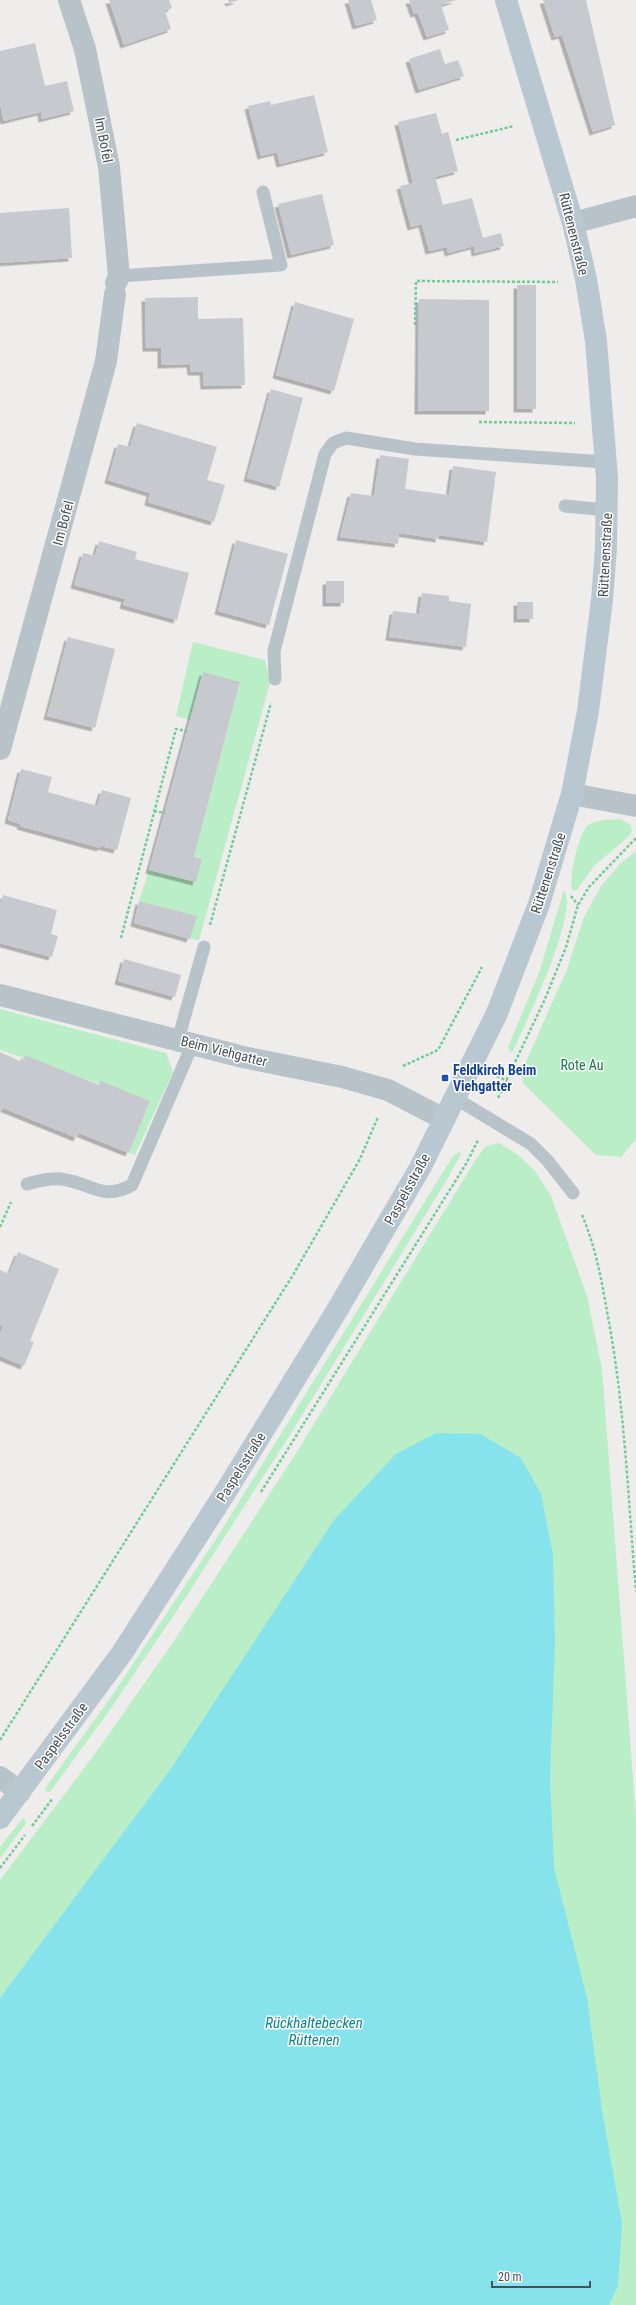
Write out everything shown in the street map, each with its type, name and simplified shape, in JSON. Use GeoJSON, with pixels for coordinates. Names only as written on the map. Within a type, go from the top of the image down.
{"type":"FeatureCollection","features":[{"type":"Feature","properties":{"kind":"main road","name":"Rüttenenstraße"},"geometry":{"type":"LineString","coordinates":[[455,1098],[497,1013],[522,950],[549,875],[572,794],[588,711],[602,600],[607,510],[596,341],[586,279],[573,223],[506,0]]}},
{"type":"Feature","properties":{"kind":"main road","name":"Paspelsstraße"},"geometry":{"type":"LineString","coordinates":[[0,1818],[122,1653],[223,1496],[340,1305],[420,1168],[455,1098]]}},
{"type":"Feature","properties":{"kind":"street","name":"Im Bofel"},"geometry":{"type":"LineString","coordinates":[[0,749],[106,361],[116,284],[109,167],[85,49],[69,0]]}},
{"type":"Feature","properties":{"kind":"street"},"geometry":{"type":"LineString","coordinates":[[573,223],[636,206]]}},
{"type":"Feature","properties":{"kind":"street"},"geometry":{"type":"LineString","coordinates":[[572,794],[636,806]]}},
{"type":"Feature","properties":{"kind":"street","name":"Beim Viehgatter"},"geometry":{"type":"LineString","coordinates":[[0,995],[185,1042],[388,1090],[444,1119]]}},
{"type":"Feature","properties":{"kind":"street"},"geometry":{"type":"LineString","coordinates":[[0,1777],[20,1792]]}},
{"type":"Feature","properties":{"kind":"lane"},"geometry":{"type":"LineString","coordinates":[[116,284],[280,265],[264,192]]}},
{"type":"Feature","properties":{"kind":"lane"},"geometry":{"type":"LineString","coordinates":[[275,679],[274,666],[276,643],[325,454],[333,443],[346,438],[415,449],[605,462]]}},
{"type":"Feature","properties":{"kind":"lane"},"geometry":{"type":"LineString","coordinates":[[565,506],[607,510]]}},
{"type":"Feature","properties":{"kind":"lane"},"geometry":{"type":"LineString","coordinates":[[27,1184],[41,1180],[61,1179],[106,1192],[119,1192],[132,1185],[185,1042],[204,947]]}},
{"type":"Feature","properties":{"kind":"lane"},"geometry":{"type":"LineString","coordinates":[[455,1098],[531,1144],[547,1160],[573,1194]]}},
{"type":"Feature","properties":{"kind":"path"},"geometry":{"type":"LineString","coordinates":[[456,140],[515,125]]}},
{"type":"Feature","properties":{"kind":"path"},"geometry":{"type":"LineString","coordinates":[[415,324],[416,281],[565,282]]}},
{"type":"Feature","properties":{"kind":"path"},"geometry":{"type":"LineString","coordinates":[[479,422],[582,423]]}},
{"type":"Feature","properties":{"kind":"path"},"geometry":{"type":"LineString","coordinates":[[204,947],[269,714],[275,679]]}},
{"type":"Feature","properties":{"kind":"path"},"geometry":{"type":"LineString","coordinates":[[121,938],[176,729],[187,731]]}},
{"type":"Feature","properties":{"kind":"path"},"geometry":{"type":"LineString","coordinates":[[154,811],[165,814]]}},
{"type":"Feature","properties":{"kind":"path"},"geometry":{"type":"LineString","coordinates":[[401,1067],[438,1050]]}},
{"type":"Feature","properties":{"kind":"path"},"geometry":{"type":"LineString","coordinates":[[0,1740],[293,1275],[360,1159],[378,1115]]}},
{"type":"Feature","properties":{"kind":"path"},"geometry":{"type":"LineString","coordinates":[[573,1194],[590,1233],[600,1269],[618,1370],[636,1591]]}},
{"type":"Feature","properties":{"kind":"green space"},"geometry":{"type":"Polygon","coordinates":[[[193,642],[265,660],[270,683],[199,940],[190,939],[196,916],[139,901],[149,870],[196,882],[202,859],[194,857],[240,683],[203,673],[190,720],[176,716],[193,642]]]}},
{"type":"Feature","properties":{"kind":"green space"},"geometry":{"type":"Polygon","coordinates":[[[620,819],[631,825],[632,831],[628,837],[594,866],[577,890],[573,891],[572,878],[577,847],[587,826],[594,822],[603,820],[620,819]]]}},
{"type":"Feature","properties":{"kind":"green space","name":"Rote Au"},"geometry":{"type":"Polygon","coordinates":[[[636,851],[636,1139],[621,1157],[596,1155],[523,1083],[522,1071],[567,969],[584,917],[601,886],[621,863],[636,851]]]}},
{"type":"Feature","properties":{"kind":"green space"},"geometry":{"type":"Polygon","coordinates":[[[564,890],[567,901],[565,918],[559,939],[533,1007],[513,1051],[510,1052],[508,1047],[539,973],[564,890]]]}},
{"type":"Feature","properties":{"kind":"green space"},"geometry":{"type":"Polygon","coordinates":[[[0,1009],[166,1053],[173,1072],[135,1155],[129,1153],[150,1101],[0,1050],[0,1009]]]}},
{"type":"Feature","properties":{"kind":"green space","name":"Rückhaltebecken Rüttenen"},"geometry":{"type":"Polygon","coordinates":[[[499,1143],[518,1155],[535,1171],[551,1196],[587,1296],[602,1369],[636,1817],[636,2305],[0,2305],[0,1880],[97,1751],[174,1641],[295,1455],[478,1156],[486,1146],[499,1143]]]}},
{"type":"Feature","properties":{"kind":"green space"},"geometry":{"type":"Polygon","coordinates":[[[459,1152],[461,1154],[445,1183],[283,1446],[182,1603],[109,1711],[50,1792],[45,1791],[46,1787],[111,1697],[216,1539],[453,1156],[459,1152]]]}},
{"type":"Feature","properties":{"kind":"green space"},"geometry":{"type":"Polygon","coordinates":[[[23,1818],[26,1821],[24,1826],[0,1858],[0,1847],[23,1818]]]}},
{"type":"Feature","properties":{"kind":"water","name":"Rückhaltebecken Rüttenen"},"geometry":{"type":"Polygon","coordinates":[[[436,1433],[480,1434],[521,1458],[541,1494],[553,1555],[555,1642],[550,1777],[554,1868],[587,1998],[602,2110],[622,2224],[618,2286],[609,2305],[0,2305],[0,1998],[170,1770],[334,1520],[396,1454],[436,1433]]]}},
{"type":"Feature","properties":{"kind":"building"},"geometry":{"type":"Polygon","coordinates":[[[109,0],[169,0],[172,8],[165,11],[171,29],[124,45],[109,0]]]}},
{"type":"Feature","properties":{"kind":"building"},"geometry":{"type":"Polygon","coordinates":[[[228,0],[239,0],[229,3],[228,0]]]}},
{"type":"Feature","properties":{"kind":"building"},"geometry":{"type":"Polygon","coordinates":[[[348,0],[371,0],[377,20],[356,26],[348,0]]]}},
{"type":"Feature","properties":{"kind":"building"},"geometry":{"type":"Polygon","coordinates":[[[409,0],[456,0],[441,5],[449,30],[427,37],[418,13],[414,14],[409,0]]]}},
{"type":"Feature","properties":{"kind":"building"},"geometry":{"type":"Polygon","coordinates":[[[543,0],[586,0],[615,125],[593,132],[562,35],[555,37],[543,0]]]}},
{"type":"Feature","properties":{"kind":"building"},"geometry":{"type":"Polygon","coordinates":[[[35,43],[45,86],[67,81],[74,111],[42,119],[41,112],[4,121],[0,104],[0,51],[35,43]]]}},
{"type":"Feature","properties":{"kind":"building"},"geometry":{"type":"Polygon","coordinates":[[[440,49],[445,64],[458,60],[464,76],[419,90],[409,59],[440,49]]]}},
{"type":"Feature","properties":{"kind":"building"},"geometry":{"type":"Polygon","coordinates":[[[314,95],[328,152],[280,164],[277,152],[261,156],[248,106],[270,101],[271,105],[314,95]]]}},
{"type":"Feature","properties":{"kind":"building"},"geometry":{"type":"Polygon","coordinates":[[[436,113],[442,134],[448,132],[458,171],[435,177],[443,205],[472,198],[483,238],[501,233],[504,246],[475,253],[474,246],[448,253],[447,247],[429,251],[422,224],[411,227],[400,186],[413,183],[398,122],[436,113]]]}},
{"type":"Feature","properties":{"kind":"building"},"geometry":{"type":"Polygon","coordinates":[[[322,194],[334,245],[291,255],[278,204],[322,194]]]}},
{"type":"Feature","properties":{"kind":"building"},"geometry":{"type":"Polygon","coordinates":[[[69,208],[72,258],[0,263],[0,213],[69,208]]]}},
{"type":"Feature","properties":{"kind":"building"},"geometry":{"type":"Polygon","coordinates":[[[517,285],[536,285],[536,409],[517,409],[517,285]]]}},
{"type":"Feature","properties":{"kind":"building"},"geometry":{"type":"Polygon","coordinates":[[[198,297],[198,319],[243,318],[245,385],[204,386],[203,372],[191,372],[190,364],[161,365],[161,348],[146,348],[145,298],[198,297]]]}},
{"type":"Feature","properties":{"kind":"building"},"geometry":{"type":"Polygon","coordinates":[[[419,299],[489,300],[489,411],[418,411],[419,299]]]}},
{"type":"Feature","properties":{"kind":"building"},"geometry":{"type":"Polygon","coordinates":[[[295,302],[354,319],[334,391],[276,375],[295,302]]]}},
{"type":"Feature","properties":{"kind":"building"},"geometry":{"type":"Polygon","coordinates":[[[271,389],[303,398],[279,487],[247,478],[271,389]]]}},
{"type":"Feature","properties":{"kind":"building"},"geometry":{"type":"Polygon","coordinates":[[[137,423],[217,447],[207,480],[225,485],[214,522],[148,502],[150,493],[108,480],[118,444],[130,447],[137,423]]]}},
{"type":"Feature","properties":{"kind":"building"},"geometry":{"type":"Polygon","coordinates":[[[380,455],[409,459],[405,489],[449,495],[453,466],[496,472],[487,542],[439,535],[439,539],[399,533],[398,544],[340,537],[351,493],[374,496],[380,455]]]}},
{"type":"Feature","properties":{"kind":"building"},"geometry":{"type":"Polygon","coordinates":[[[236,540],[288,554],[269,625],[218,611],[236,540]]]}},
{"type":"Feature","properties":{"kind":"building"},"geometry":{"type":"Polygon","coordinates":[[[99,541],[137,552],[135,559],[189,573],[177,620],[123,605],[125,599],[74,585],[83,553],[95,556],[99,541]]]}},
{"type":"Feature","properties":{"kind":"building"},"geometry":{"type":"Polygon","coordinates":[[[326,581],[344,581],[344,603],[326,603],[326,581]]]}},
{"type":"Feature","properties":{"kind":"building"},"geometry":{"type":"Polygon","coordinates":[[[422,593],[449,596],[449,601],[471,604],[466,647],[389,637],[393,611],[419,614],[422,593]]]}},
{"type":"Feature","properties":{"kind":"building"},"geometry":{"type":"Polygon","coordinates":[[[517,602],[533,602],[533,619],[517,619],[517,602]]]}},
{"type":"Feature","properties":{"kind":"building"},"geometry":{"type":"Polygon","coordinates":[[[68,637],[115,649],[95,728],[47,716],[68,637]]]}},
{"type":"Feature","properties":{"kind":"building"},"geometry":{"type":"Polygon","coordinates":[[[203,672],[240,682],[194,857],[202,859],[196,882],[149,870],[203,672]]]}},
{"type":"Feature","properties":{"kind":"building"},"geometry":{"type":"Polygon","coordinates":[[[21,769],[52,777],[48,792],[97,806],[102,790],[131,798],[117,850],[101,846],[100,848],[20,826],[21,824],[8,820],[21,769]]]}},
{"type":"Feature","properties":{"kind":"building"},"geometry":{"type":"Polygon","coordinates":[[[3,895],[57,910],[51,934],[58,936],[52,957],[0,943],[0,905],[3,895]]]}},
{"type":"Feature","properties":{"kind":"building"},"geometry":{"type":"Polygon","coordinates":[[[139,901],[197,916],[190,939],[134,923],[139,901]]]}},
{"type":"Feature","properties":{"kind":"building"},"geometry":{"type":"Polygon","coordinates":[[[124,959],[181,975],[175,997],[118,981],[124,959]]]}},
{"type":"Feature","properties":{"kind":"building"},"geometry":{"type":"Polygon","coordinates":[[[0,1052],[22,1062],[25,1055],[99,1085],[100,1081],[150,1101],[129,1153],[79,1133],[77,1138],[3,1108],[0,1112],[0,1052]]]}},
{"type":"Feature","properties":{"kind":"building"},"geometry":{"type":"Polygon","coordinates":[[[18,1252],[59,1269],[30,1341],[34,1342],[24,1366],[0,1356],[0,1334],[3,1326],[0,1325],[0,1270],[9,1274],[18,1252]]]}},
{"type":"Feature","properties":{"kind":"place","name":"Feldkirch Beim Viehgatter"},"geometry":{"type":"Point","coordinates":[445,1078]}}]}
